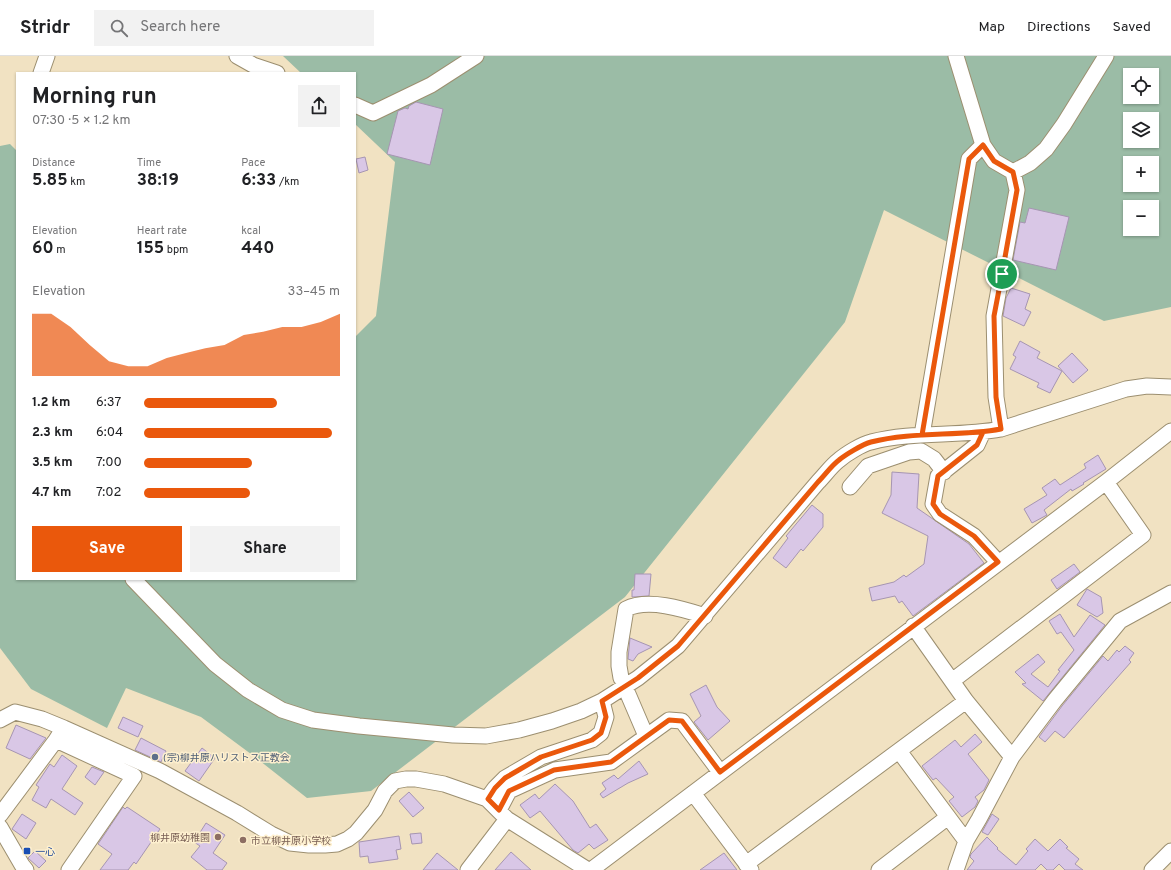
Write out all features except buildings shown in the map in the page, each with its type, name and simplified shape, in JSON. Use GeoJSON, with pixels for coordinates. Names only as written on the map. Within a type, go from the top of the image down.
{"type":"FeatureCollection","features":[{"type":"Feature","properties":{"kind":"street"},"geometry":{"type":"LineString","coordinates":[[41,72],[47,56]]}},
{"type":"Feature","properties":{"kind":"street"},"geometry":{"type":"LineString","coordinates":[[237,56],[253,65],[274,72]]}},
{"type":"Feature","properties":{"kind":"street"},"geometry":{"type":"LineString","coordinates":[[356,105],[373,113],[431,85],[476,56]]}},
{"type":"Feature","properties":{"kind":"street"},"geometry":{"type":"LineString","coordinates":[[956,56],[983,145],[994,161],[1013,172],[1017,190],[994,316],[996,397],[1001,429]]}},
{"type":"Feature","properties":{"kind":"street"},"geometry":{"type":"LineString","coordinates":[[1013,172],[1030,162],[1046,149],[1064,124],[1106,56]]}},
{"type":"Feature","properties":{"kind":"street"},"geometry":{"type":"LineString","coordinates":[[922,435],[969,159],[983,145]]}},
{"type":"Feature","properties":{"kind":"street"},"geometry":{"type":"LineString","coordinates":[[134,580],[215,664],[242,686],[282,710],[313,720],[422,732],[486,736],[519,730],[581,711],[602,701],[638,678],[678,646],[818,482],[839,460],[869,442],[889,438],[983,432],[1001,429],[1126,389],[1148,386],[1171,387]]}},
{"type":"Feature","properties":{"kind":"street"},"geometry":{"type":"LineString","coordinates":[[60,734],[160,770],[237,813],[271,834],[290,843],[310,846],[325,846],[348,840],[356,833],[375,810],[385,791],[395,781],[416,779],[444,784],[488,799],[503,814],[590,870],[1106,482],[1171,431]]}},
{"type":"Feature","properties":{"kind":"street"},"geometry":{"type":"LineString","coordinates":[[983,432],[977,445],[938,476],[933,504],[940,514],[974,536],[998,562]]}},
{"type":"Feature","properties":{"kind":"street"},"geometry":{"type":"LineString","coordinates":[[850,487],[868,466],[909,452],[921,452],[934,459],[944,472]]}},
{"type":"Feature","properties":{"kind":"street"},"geometry":{"type":"LineString","coordinates":[[952,681],[1143,535],[1106,482]]}},
{"type":"Feature","properties":{"kind":"street"},"geometry":{"type":"LineString","coordinates":[[956,870],[966,841],[1012,757],[1055,700],[1120,621],[1171,593]]}},
{"type":"Feature","properties":{"kind":"street"},"geometry":{"type":"LineString","coordinates":[[622,678],[619,666],[619,652],[626,609],[633,606],[662,605],[684,609],[704,616]]}},
{"type":"Feature","properties":{"kind":"street"},"geometry":{"type":"LineString","coordinates":[[913,626],[966,701],[1012,757]]}},
{"type":"Feature","properties":{"kind":"street"},"geometry":{"type":"LineString","coordinates":[[628,694],[646,736]]}},
{"type":"Feature","properties":{"kind":"street"},"geometry":{"type":"LineString","coordinates":[[488,799],[495,788],[505,778],[541,757],[592,740],[601,733],[606,717],[602,701]]}},
{"type":"Feature","properties":{"kind":"street"},"geometry":{"type":"LineString","coordinates":[[692,793],[748,867],[966,701]]}},
{"type":"Feature","properties":{"kind":"street"},"geometry":{"type":"LineString","coordinates":[[0,720],[15,712],[42,719],[60,734],[134,776],[69,870]]}},
{"type":"Feature","properties":{"kind":"street"},"geometry":{"type":"LineString","coordinates":[[473,868],[503,814],[509,791],[554,770],[611,762],[669,720],[682,721],[720,772]]}},
{"type":"Feature","properties":{"kind":"street"},"geometry":{"type":"LineString","coordinates":[[0,815],[60,734]]}},
{"type":"Feature","properties":{"kind":"street"},"geometry":{"type":"LineString","coordinates":[[899,751],[966,841]]}},
{"type":"Feature","properties":{"kind":"street"},"geometry":{"type":"LineString","coordinates":[[879,870],[948,817]]}},
{"type":"Feature","properties":{"kind":"street"},"geometry":{"type":"LineString","coordinates":[[0,827],[26,870]]}},
{"type":"Feature","properties":{"kind":"street"},"geometry":{"type":"LineString","coordinates":[[1152,870],[1171,851]]}},
{"type":"Feature","properties":{"kind":"green space"},"geometry":{"type":"Polygon","coordinates":[[[283,56],[1171,56],[1171,307],[1104,321],[884,210],[845,322],[625,597],[371,791],[307,798],[201,717],[126,688],[107,728],[31,689],[0,648],[0,146],[10,144],[16,150],[16,580],[356,580],[356,336],[376,316],[395,162],[356,125],[356,72],[300,72],[283,56]]]}},
{"type":"Feature","properties":{"kind":"place","name":"(宗)柳井原ハリストス正教会"},"geometry":{"type":"Point","coordinates":[155,757]}},
{"type":"Feature","properties":{"kind":"place","name":"柳井原幼稚園"},"geometry":{"type":"Point","coordinates":[218,837]}},
{"type":"Feature","properties":{"kind":"place","name":"市立柳井原小学校"},"geometry":{"type":"Point","coordinates":[243,840]}},
{"type":"Feature","properties":{"kind":"place","name":"一心"},"geometry":{"type":"Point","coordinates":[27,851]}},
{"type":"Feature","properties":{"kind":"route"},"geometry":{"type":"LineString","coordinates":[[1002,274],[994,316],[996,397],[1001,429],[983,432],[922,435],[889,438],[869,442],[839,460],[818,482],[678,646],[638,678],[602,701],[606,717],[601,733],[592,740],[541,757],[505,778],[495,788],[488,799],[499,810],[509,791],[554,770],[611,762],[669,720],[682,721],[720,772],[998,562],[974,536],[940,514],[933,504],[938,476],[977,445],[983,432],[952,434],[922,435],[969,159],[983,145],[994,161],[1013,172],[1017,190],[1002,274]]}}]}
